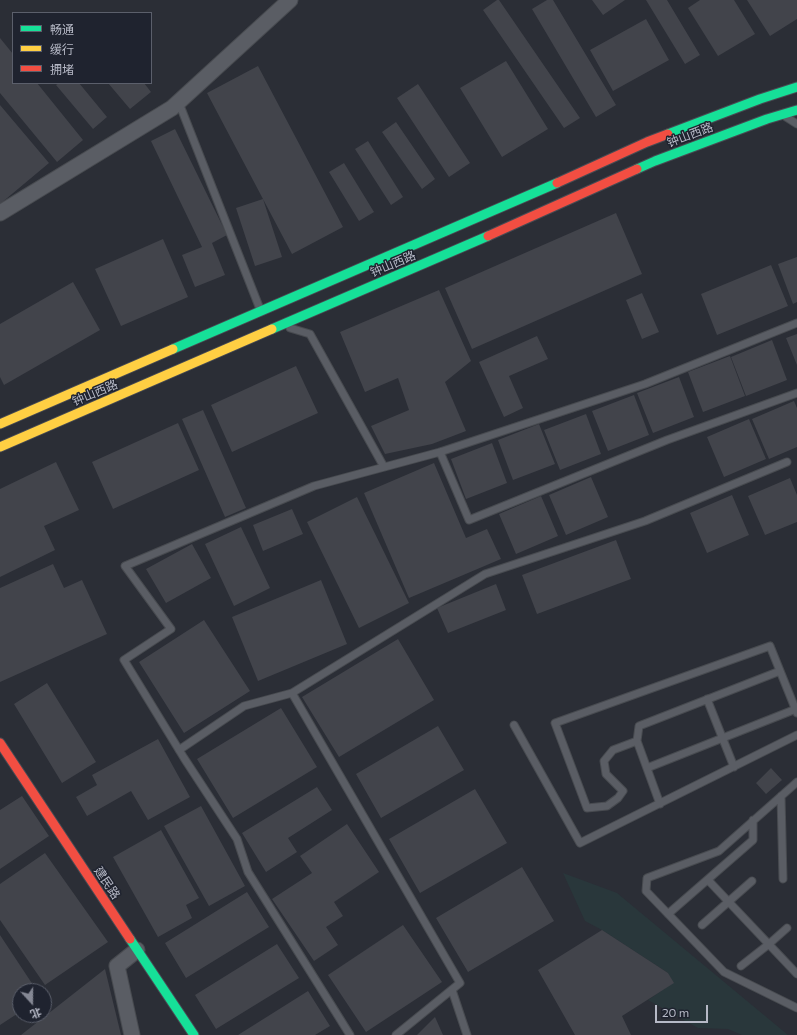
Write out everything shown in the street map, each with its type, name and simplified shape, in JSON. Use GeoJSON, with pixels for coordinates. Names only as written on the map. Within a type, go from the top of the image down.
{"type":"FeatureCollection","features":[{"type":"Feature","properties":{"kind":"main road","name":"钟山西路"},"geometry":{"type":"LineString","coordinates":[[0,424],[542,190],[647,142],[760,99],[797,88]]}},
{"type":"Feature","properties":{"kind":"main road","name":"钟山西路"},"geometry":{"type":"LineString","coordinates":[[0,447],[543,213],[655,162],[797,110]]}},
{"type":"Feature","properties":{"kind":"main road","name":"建民路"},"geometry":{"type":"LineString","coordinates":[[0,743],[194,1035]]}},
{"type":"Feature","properties":{"kind":"street"},"geometry":{"type":"LineString","coordinates":[[0,213],[179,103],[290,0]]}},
{"type":"Feature","properties":{"kind":"street"},"geometry":{"type":"LineString","coordinates":[[132,1035],[117,966],[138,950]]}},
{"type":"Feature","properties":{"kind":"lane"},"geometry":{"type":"LineString","coordinates":[[179,103],[261,311]]}},
{"type":"Feature","properties":{"kind":"lane"},"geometry":{"type":"LineString","coordinates":[[783,114],[797,124]]}},
{"type":"Feature","properties":{"kind":"lane"},"geometry":{"type":"LineString","coordinates":[[350,1035],[248,872],[237,839],[179,750],[124,660],[171,629],[125,566],[314,486],[440,452],[645,384],[797,323]]}},
{"type":"Feature","properties":{"kind":"lane"},"geometry":{"type":"LineString","coordinates":[[282,325],[310,334],[384,467]]}},
{"type":"Feature","properties":{"kind":"lane"},"geometry":{"type":"LineString","coordinates":[[440,452],[469,520],[668,440],[797,393]]}},
{"type":"Feature","properties":{"kind":"lane"},"geometry":{"type":"LineString","coordinates":[[179,750],[244,706],[292,692],[485,574],[644,522],[787,462]]}},
{"type":"Feature","properties":{"kind":"lane"},"geometry":{"type":"LineString","coordinates":[[637,741],[613,750],[604,761],[606,774],[622,791],[618,798],[607,806],[587,808],[555,723],[770,646],[796,711],[722,738],[647,768]]}},
{"type":"Feature","properties":{"kind":"lane"},"geometry":{"type":"LineString","coordinates":[[660,804],[637,741],[639,726],[780,671]]}},
{"type":"Feature","properties":{"kind":"lane"},"geometry":{"type":"LineString","coordinates":[[292,692],[460,983],[396,1035]]}},
{"type":"Feature","properties":{"kind":"lane"},"geometry":{"type":"LineString","coordinates":[[706,700],[734,767]]}},
{"type":"Feature","properties":{"kind":"lane"},"geometry":{"type":"LineString","coordinates":[[514,725],[580,843],[797,735]]}},
{"type":"Feature","properties":{"kind":"lane"},"geometry":{"type":"LineString","coordinates":[[797,782],[719,851],[647,878],[646,891],[724,972],[797,1008]]}},
{"type":"Feature","properties":{"kind":"lane"},"geometry":{"type":"LineString","coordinates":[[781,796],[783,879]]}},
{"type":"Feature","properties":{"kind":"lane"},"geometry":{"type":"LineString","coordinates":[[668,914],[753,840],[754,820]]}},
{"type":"Feature","properties":{"kind":"lane"},"geometry":{"type":"LineString","coordinates":[[708,880],[797,974]]}},
{"type":"Feature","properties":{"kind":"lane"},"geometry":{"type":"LineString","coordinates":[[702,925],[752,881]]}},
{"type":"Feature","properties":{"kind":"lane"},"geometry":{"type":"LineString","coordinates":[[741,966],[787,928]]}},
{"type":"Feature","properties":{"kind":"lane"},"geometry":{"type":"LineString","coordinates":[[452,990],[467,1035]]}},
{"type":"Feature","properties":{"kind":"shaded area"},"geometry":{"type":"Polygon","coordinates":[[[563,873],[617,893],[788,1035],[742,1035],[728,1029],[698,1028],[648,1000],[673,983],[668,973],[602,930],[585,921],[563,873]]]}},
{"type":"Feature","properties":{"kind":"building"},"geometry":{"type":"Polygon","coordinates":[[[499,0],[580,118],[564,128],[483,10],[499,0]]]}},
{"type":"Feature","properties":{"kind":"building"},"geometry":{"type":"Polygon","coordinates":[[[547,0],[553,0],[616,105],[596,117],[532,9],[547,0]]]}},
{"type":"Feature","properties":{"kind":"building"},"geometry":{"type":"Polygon","coordinates":[[[592,0],[625,0],[603,15],[592,0]]]}},
{"type":"Feature","properties":{"kind":"building"},"geometry":{"type":"Polygon","coordinates":[[[646,0],[667,0],[700,55],[685,64],[646,0]]]}},
{"type":"Feature","properties":{"kind":"building"},"geometry":{"type":"Polygon","coordinates":[[[700,0],[734,0],[755,34],[718,56],[688,8],[700,0]]]}},
{"type":"Feature","properties":{"kind":"building"},"geometry":{"type":"Polygon","coordinates":[[[747,0],[797,0],[797,19],[770,36],[747,0]]]}},
{"type":"Feature","properties":{"kind":"building"},"geometry":{"type":"Polygon","coordinates":[[[646,19],[669,60],[613,91],[590,50],[646,19]]]}},
{"type":"Feature","properties":{"kind":"building"},"geometry":{"type":"Polygon","coordinates":[[[0,38],[12,53],[12,84],[38,84],[83,140],[57,162],[0,93],[0,38]]]}},
{"type":"Feature","properties":{"kind":"building"},"geometry":{"type":"Polygon","coordinates":[[[506,61],[548,129],[502,157],[460,88],[506,61]]]}},
{"type":"Feature","properties":{"kind":"building"},"geometry":{"type":"Polygon","coordinates":[[[258,66],[343,227],[292,254],[207,93],[258,66]]]}},
{"type":"Feature","properties":{"kind":"building"},"geometry":{"type":"Polygon","coordinates":[[[80,84],[107,117],[93,129],[56,85],[80,84]]]}},
{"type":"Feature","properties":{"kind":"building"},"geometry":{"type":"Polygon","coordinates":[[[109,84],[145,84],[151,92],[130,109],[109,84]]]}},
{"type":"Feature","properties":{"kind":"building"},"geometry":{"type":"Polygon","coordinates":[[[418,84],[470,163],[449,177],[397,98],[418,84]]]}},
{"type":"Feature","properties":{"kind":"building"},"geometry":{"type":"Polygon","coordinates":[[[0,105],[49,163],[0,204],[0,105]]]}},
{"type":"Feature","properties":{"kind":"building"},"geometry":{"type":"Polygon","coordinates":[[[396,122],[435,179],[422,189],[382,132],[396,122]]]}},
{"type":"Feature","properties":{"kind":"building"},"geometry":{"type":"Polygon","coordinates":[[[175,129],[227,235],[212,243],[225,275],[195,287],[182,255],[202,247],[151,141],[175,129]]]}},
{"type":"Feature","properties":{"kind":"building"},"geometry":{"type":"Polygon","coordinates":[[[368,141],[403,197],[391,205],[355,149],[368,141]]]}},
{"type":"Feature","properties":{"kind":"building"},"geometry":{"type":"Polygon","coordinates":[[[344,163],[374,212],[359,221],[329,172],[344,163]]]}},
{"type":"Feature","properties":{"kind":"building"},"geometry":{"type":"Polygon","coordinates":[[[263,199],[282,257],[255,266],[236,208],[263,199]]]}},
{"type":"Feature","properties":{"kind":"building"},"geometry":{"type":"Polygon","coordinates":[[[616,213],[642,274],[472,349],[445,288],[616,213]]]}},
{"type":"Feature","properties":{"kind":"building"},"geometry":{"type":"Polygon","coordinates":[[[163,239],[188,297],[121,326],[95,269],[163,239]]]}},
{"type":"Feature","properties":{"kind":"building"},"geometry":{"type":"Polygon","coordinates":[[[797,257],[797,302],[793,304],[778,264],[797,257]]]}},
{"type":"Feature","properties":{"kind":"building"},"geometry":{"type":"Polygon","coordinates":[[[771,265],[788,306],[717,335],[701,294],[771,265]]]}},
{"type":"Feature","properties":{"kind":"building"},"geometry":{"type":"Polygon","coordinates":[[[73,282],[100,330],[4,385],[0,377],[0,324],[73,282]]]}},
{"type":"Feature","properties":{"kind":"building"},"geometry":{"type":"Polygon","coordinates":[[[439,290],[471,361],[445,382],[466,431],[432,444],[385,454],[371,426],[409,410],[398,378],[365,392],[340,332],[439,290]]]}},
{"type":"Feature","properties":{"kind":"building"},"geometry":{"type":"Polygon","coordinates":[[[642,293],[659,332],[642,339],[626,300],[642,293]]]}},
{"type":"Feature","properties":{"kind":"building"},"geometry":{"type":"Polygon","coordinates":[[[797,334],[797,365],[786,338],[797,334]]]}},
{"type":"Feature","properties":{"kind":"building"},"geometry":{"type":"Polygon","coordinates":[[[537,336],[548,359],[509,376],[523,408],[504,417],[479,362],[537,336]]]}},
{"type":"Feature","properties":{"kind":"building"},"geometry":{"type":"Polygon","coordinates":[[[772,340],[787,380],[746,396],[731,357],[772,340]]]}},
{"type":"Feature","properties":{"kind":"building"},"geometry":{"type":"Polygon","coordinates":[[[730,356],[745,396],[703,412],[688,372],[730,356]]]}},
{"type":"Feature","properties":{"kind":"building"},"geometry":{"type":"Polygon","coordinates":[[[296,366],[318,413],[232,452],[211,405],[296,366]]]}},
{"type":"Feature","properties":{"kind":"building"},"geometry":{"type":"Polygon","coordinates":[[[679,377],[694,417],[653,433],[637,393],[679,377]]]}},
{"type":"Feature","properties":{"kind":"building"},"geometry":{"type":"Polygon","coordinates":[[[634,395],[649,435],[608,451],[592,411],[634,395]]]}},
{"type":"Feature","properties":{"kind":"building"},"geometry":{"type":"Polygon","coordinates":[[[794,401],[797,408],[797,447],[769,459],[752,419],[794,401]]]}},
{"type":"Feature","properties":{"kind":"building"},"geometry":{"type":"Polygon","coordinates":[[[203,410],[246,508],[225,517],[182,419],[203,410]]]}},
{"type":"Feature","properties":{"kind":"building"},"geometry":{"type":"Polygon","coordinates":[[[586,414],[601,454],[560,470],[544,430],[586,414]]]}},
{"type":"Feature","properties":{"kind":"building"},"geometry":{"type":"Polygon","coordinates":[[[749,419],[766,459],[724,477],[707,437],[749,419]]]}},
{"type":"Feature","properties":{"kind":"building"},"geometry":{"type":"Polygon","coordinates":[[[178,423],[199,470],[113,509],[92,462],[178,423]]]}},
{"type":"Feature","properties":{"kind":"building"},"geometry":{"type":"Polygon","coordinates":[[[539,424],[555,464],[513,480],[498,440],[539,424]]]}},
{"type":"Feature","properties":{"kind":"building"},"geometry":{"type":"Polygon","coordinates":[[[492,443],[507,483],[466,499],[451,459],[492,443]]]}},
{"type":"Feature","properties":{"kind":"building"},"geometry":{"type":"Polygon","coordinates":[[[56,462],[79,510],[44,526],[55,550],[0,577],[0,489],[56,462]]]}},
{"type":"Feature","properties":{"kind":"building"},"geometry":{"type":"Polygon","coordinates":[[[434,463],[466,538],[487,529],[501,559],[409,598],[364,493],[434,463]]]}},
{"type":"Feature","properties":{"kind":"building"},"geometry":{"type":"Polygon","coordinates":[[[591,477],[608,517],[566,535],[549,495],[591,477]]]}},
{"type":"Feature","properties":{"kind":"building"},"geometry":{"type":"Polygon","coordinates":[[[790,478],[797,495],[797,522],[765,535],[748,496],[790,478]]]}},
{"type":"Feature","properties":{"kind":"building"},"geometry":{"type":"Polygon","coordinates":[[[732,495],[749,535],[707,553],[690,513],[732,495]]]}},
{"type":"Feature","properties":{"kind":"building"},"geometry":{"type":"Polygon","coordinates":[[[541,496],[558,536],[516,554],[499,514],[541,496]]]}},
{"type":"Feature","properties":{"kind":"building"},"geometry":{"type":"Polygon","coordinates":[[[357,497],[409,603],[359,628],[307,522],[357,497]]]}},
{"type":"Feature","properties":{"kind":"building"},"geometry":{"type":"Polygon","coordinates":[[[292,509],[303,534],[263,551],[253,525],[292,509]]]}},
{"type":"Feature","properties":{"kind":"building"},"geometry":{"type":"Polygon","coordinates":[[[241,527],[270,588],[234,606],[205,544],[241,527]]]}},
{"type":"Feature","properties":{"kind":"building"},"geometry":{"type":"Polygon","coordinates":[[[616,540],[631,579],[537,614],[522,575],[616,540]]]}},
{"type":"Feature","properties":{"kind":"building"},"geometry":{"type":"Polygon","coordinates":[[[192,544],[211,578],[166,603],[146,569],[192,544]]]}},
{"type":"Feature","properties":{"kind":"building"},"geometry":{"type":"Polygon","coordinates":[[[53,564],[64,588],[82,580],[107,634],[0,682],[0,588],[53,564]]]}},
{"type":"Feature","properties":{"kind":"building"},"geometry":{"type":"Polygon","coordinates":[[[321,580],[347,644],[258,681],[232,617],[321,580]]]}},
{"type":"Feature","properties":{"kind":"building"},"geometry":{"type":"Polygon","coordinates":[[[496,584],[506,610],[448,633],[437,608],[496,584]]]}},
{"type":"Feature","properties":{"kind":"building"},"geometry":{"type":"Polygon","coordinates":[[[204,620],[250,691],[184,733],[139,662],[204,620]]]}},
{"type":"Feature","properties":{"kind":"building"},"geometry":{"type":"Polygon","coordinates":[[[398,639],[434,700],[339,757],[302,697],[398,639]]]}},
{"type":"Feature","properties":{"kind":"building"},"geometry":{"type":"Polygon","coordinates":[[[47,683],[96,762],[62,783],[14,704],[47,683]]]}},
{"type":"Feature","properties":{"kind":"building"},"geometry":{"type":"Polygon","coordinates":[[[281,708],[317,767],[233,818],[197,759],[281,708]]]}},
{"type":"Feature","properties":{"kind":"building"},"geometry":{"type":"Polygon","coordinates":[[[438,726],[464,770],[381,818],[356,774],[438,726]]]}},
{"type":"Feature","properties":{"kind":"building"},"geometry":{"type":"Polygon","coordinates":[[[158,739],[190,797],[148,820],[131,791],[87,816],[76,797],[97,785],[92,775],[158,739]]]}},
{"type":"Feature","properties":{"kind":"building"},"geometry":{"type":"Polygon","coordinates":[[[771,768],[782,780],[766,794],[756,783],[771,768]]]}},
{"type":"Feature","properties":{"kind":"building"},"geometry":{"type":"Polygon","coordinates":[[[317,787],[332,810],[288,838],[297,852],[266,872],[242,833],[317,787]]]}},
{"type":"Feature","properties":{"kind":"building"},"geometry":{"type":"Polygon","coordinates":[[[475,789],[507,843],[420,893],[389,839],[475,789]]]}},
{"type":"Feature","properties":{"kind":"building"},"geometry":{"type":"Polygon","coordinates":[[[22,796],[49,836],[0,869],[0,810],[22,796]]]}},
{"type":"Feature","properties":{"kind":"building"},"geometry":{"type":"Polygon","coordinates":[[[201,806],[245,886],[209,906],[164,826],[201,806]]]}},
{"type":"Feature","properties":{"kind":"building"},"geometry":{"type":"Polygon","coordinates":[[[347,824],[379,872],[334,902],[343,916],[326,927],[338,945],[314,961],[272,899],[312,873],[300,856],[347,824]]]}},
{"type":"Feature","properties":{"kind":"building"},"geometry":{"type":"Polygon","coordinates":[[[161,830],[199,898],[186,905],[192,918],[158,937],[113,857],[161,830]]]}},
{"type":"Feature","properties":{"kind":"building"},"geometry":{"type":"Polygon","coordinates":[[[45,853],[108,942],[48,983],[44,983],[0,920],[0,884],[45,853]]]}},
{"type":"Feature","properties":{"kind":"building"},"geometry":{"type":"Polygon","coordinates":[[[522,867],[554,921],[468,972],[436,918],[522,867]]]}},
{"type":"Feature","properties":{"kind":"building"},"geometry":{"type":"Polygon","coordinates":[[[247,892],[269,927],[186,978],[165,943],[247,892]]]}},
{"type":"Feature","properties":{"kind":"building"},"geometry":{"type":"Polygon","coordinates":[[[403,925],[442,982],[366,1032],[328,975],[403,925]]]}},
{"type":"Feature","properties":{"kind":"building"},"geometry":{"type":"Polygon","coordinates":[[[602,930],[668,973],[674,983],[622,1016],[631,1035],[575,1035],[538,970],[602,930]]]}},
{"type":"Feature","properties":{"kind":"building"},"geometry":{"type":"Polygon","coordinates":[[[0,935],[32,983],[12,983],[12,1017],[0,1025],[0,935]]]}},
{"type":"Feature","properties":{"kind":"building"},"geometry":{"type":"Polygon","coordinates":[[[277,944],[299,978],[216,1029],[195,995],[277,944]]]}},
{"type":"Feature","properties":{"kind":"building"},"geometry":{"type":"Polygon","coordinates":[[[105,969],[121,1035],[21,1035],[36,1023],[52,1023],[52,1011],[105,969]]]}},
{"type":"Feature","properties":{"kind":"building"},"geometry":{"type":"Polygon","coordinates":[[[308,991],[330,1026],[315,1035],[238,1035],[308,991]]]}},
{"type":"Feature","properties":{"kind":"building"},"geometry":{"type":"Polygon","coordinates":[[[435,1017],[443,1035],[417,1035],[435,1017]]]}},
{"type":"Feature","properties":{"kind":"traffic: fast"},"geometry":{"type":"LineString","coordinates":[[668,134],[760,99],[797,87]]}},
{"type":"Feature","properties":{"kind":"traffic: fast"},"geometry":{"type":"LineString","coordinates":[[637,169],[767,119],[797,110]]}},
{"type":"Feature","properties":{"kind":"traffic: fast"},"geometry":{"type":"LineString","coordinates":[[173,349],[557,183]]}},
{"type":"Feature","properties":{"kind":"traffic: fast"},"geometry":{"type":"LineString","coordinates":[[272,329],[488,236]]}},
{"type":"Feature","properties":{"kind":"traffic: fast"},"geometry":{"type":"LineString","coordinates":[[130,939],[194,1035]]}},
{"type":"Feature","properties":{"kind":"traffic: slow"},"geometry":{"type":"LineString","coordinates":[[0,447],[272,329]]}},
{"type":"Feature","properties":{"kind":"traffic: slow"},"geometry":{"type":"LineString","coordinates":[[0,424],[173,349]]}},
{"type":"Feature","properties":{"kind":"traffic: jam"},"geometry":{"type":"LineString","coordinates":[[557,183],[668,134]]}},
{"type":"Feature","properties":{"kind":"traffic: jam"},"geometry":{"type":"LineString","coordinates":[[488,236],[637,169]]}},
{"type":"Feature","properties":{"kind":"traffic: jam"},"geometry":{"type":"LineString","coordinates":[[0,743],[130,939]]}}]}
